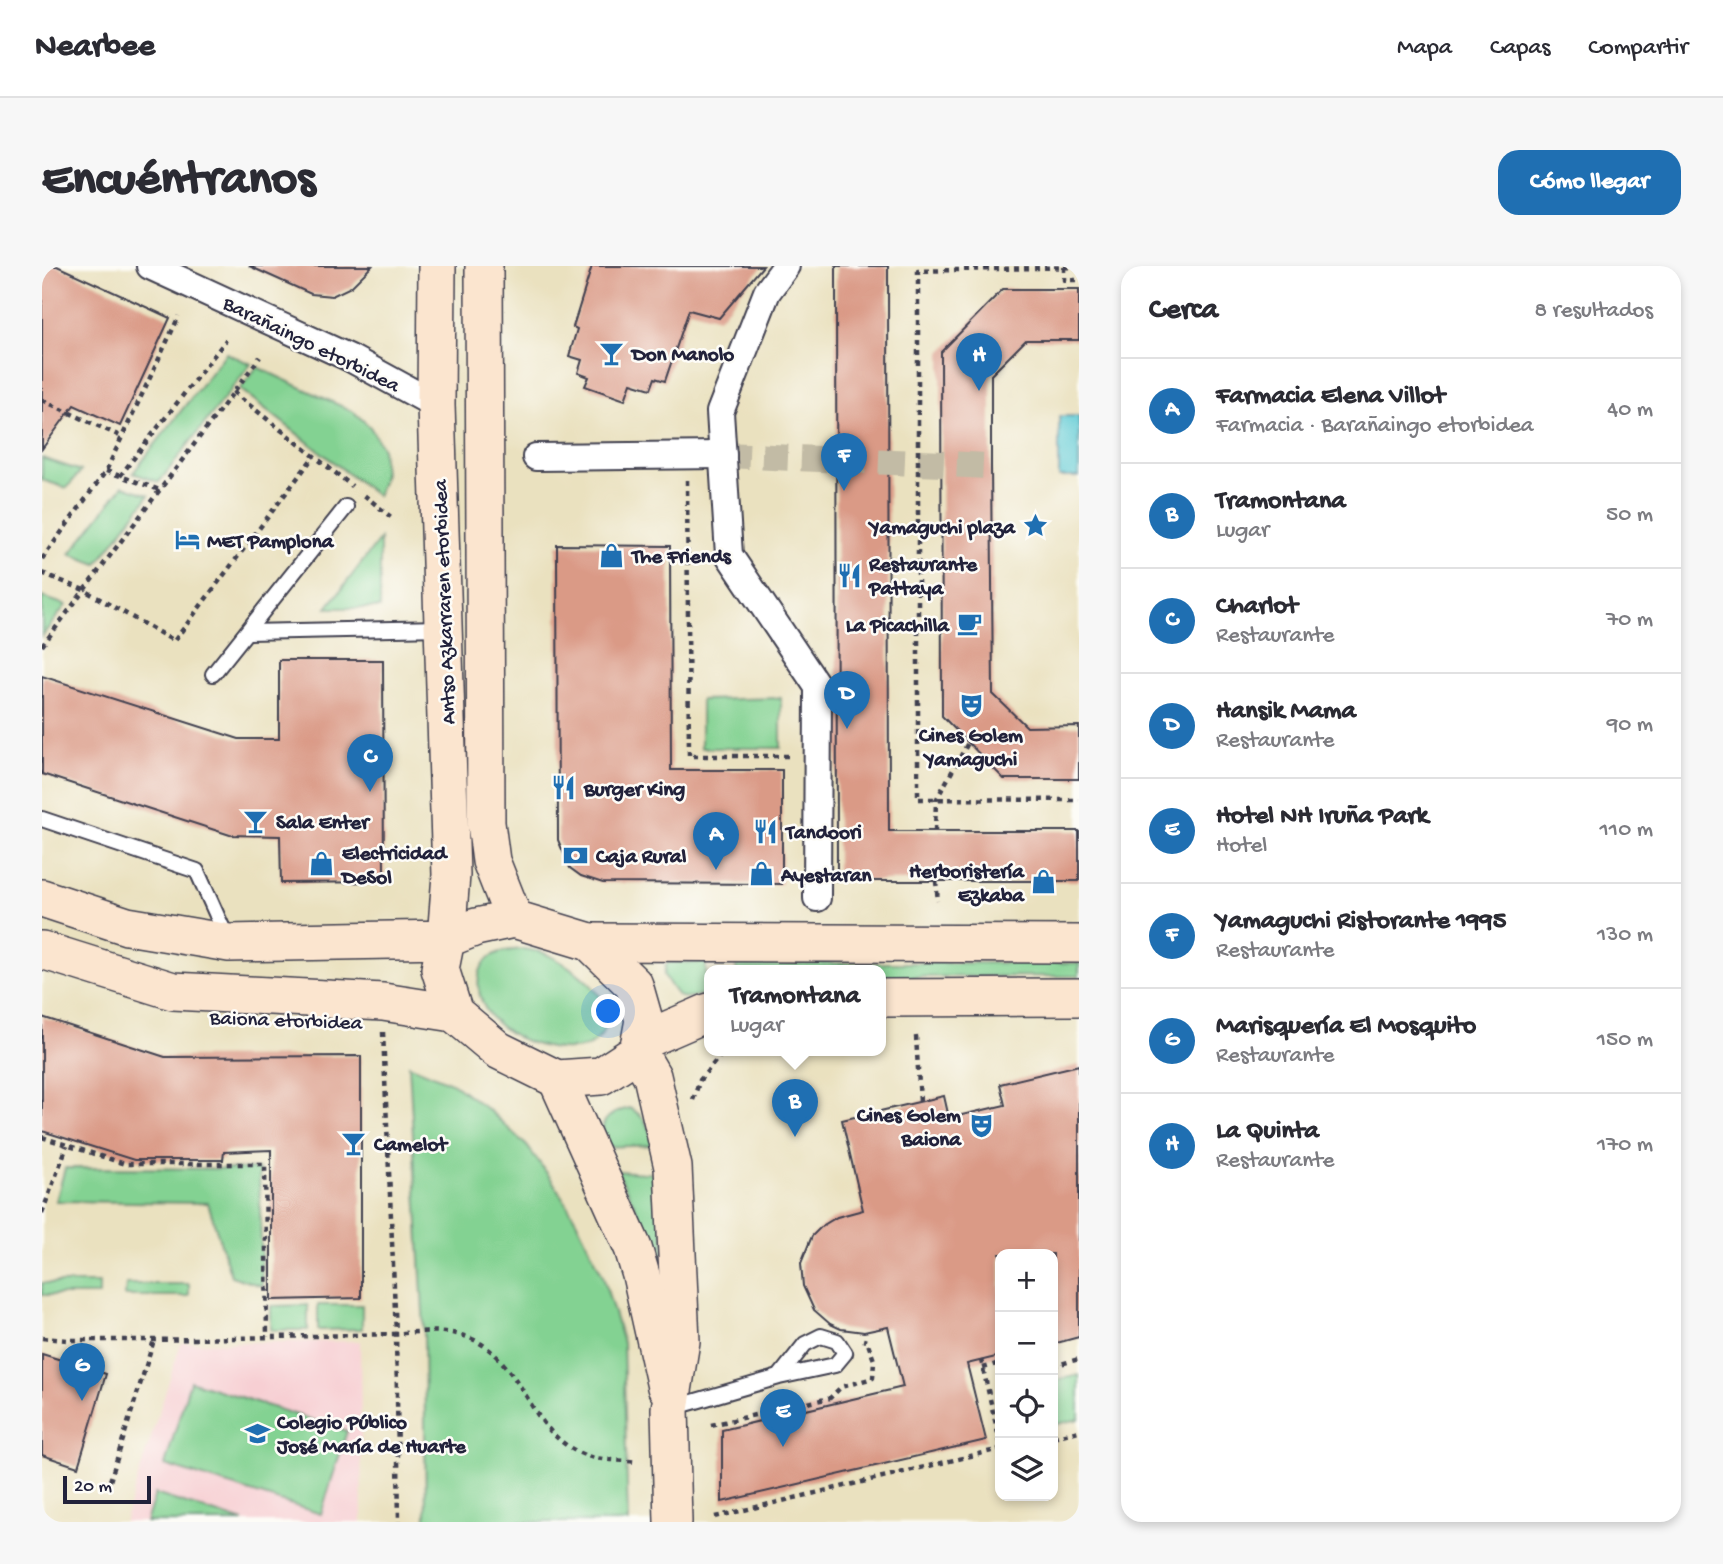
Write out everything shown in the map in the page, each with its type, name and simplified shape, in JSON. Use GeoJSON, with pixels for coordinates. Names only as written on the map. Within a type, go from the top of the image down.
{"type":"FeatureCollection","features":[{"type":"Feature","properties":{"kind":"main road","name":"Antso Azkarraren etorbidea"},"geometry":{"type":"LineString","coordinates":[[438,266],[436,405],[451,875],[446,939]]}},
{"type":"Feature","properties":{"kind":"main road","name":"Antso Azkarraren etorbidea"},"geometry":{"type":"LineString","coordinates":[[484,266],[486,823],[491,861],[514,919]]}},
{"type":"Feature","properties":{"kind":"main road"},"geometry":{"type":"LineString","coordinates":[[42,898],[127,926],[229,943],[446,939],[476,927],[514,919],[590,942],[1079,944]]}},
{"type":"Feature","properties":{"kind":"main road"},"geometry":{"type":"LineString","coordinates":[[446,939],[440,969],[454,1013],[498,1050],[557,1079],[601,1076],[639,1047],[704,1014]]}},
{"type":"Feature","properties":{"kind":"main road"},"geometry":{"type":"LineString","coordinates":[[590,942],[634,985],[644,1020],[639,1047],[652,1076],[673,1167],[681,1341],[670,1409]]}},
{"type":"Feature","properties":{"kind":"main road","name":"Baiona etorbidea"},"geometry":{"type":"LineString","coordinates":[[42,950],[173,991],[383,1002],[454,1013]]}},
{"type":"Feature","properties":{"kind":"main road"},"geometry":{"type":"LineString","coordinates":[[886,998],[1079,997]]}},
{"type":"Feature","properties":{"kind":"main road"},"geometry":{"type":"LineString","coordinates":[[557,1079],[633,1248],[641,1275],[670,1409],[673,1522]]}},
{"type":"Feature","properties":{"kind":"street","name":"Barañaingo etorbidea"},"geometry":{"type":"LineString","coordinates":[[150,266],[350,358],[436,405]]}},
{"type":"Feature","properties":{"kind":"street"},"geometry":{"type":"LineString","coordinates":[[786,266],[767,292],[720,412],[729,555],[818,687],[817,898]]}},
{"type":"Feature","properties":{"kind":"street"},"geometry":{"type":"LineString","coordinates":[[536,457],[723,455]]}},
{"type":"Feature","properties":{"kind":"lane"},"geometry":{"type":"LineString","coordinates":[[213,674],[346,507]]}},
{"type":"Feature","properties":{"kind":"lane"},"geometry":{"type":"LineString","coordinates":[[248,632],[444,628]]}},
{"type":"Feature","properties":{"kind":"lane"},"geometry":{"type":"LineString","coordinates":[[42,819],[197,870],[229,943]]}},
{"type":"Feature","properties":{"kind":"lane"},"geometry":{"type":"LineString","coordinates":[[670,1409],[779,1377]]}},
{"type":"Feature","properties":{"kind":"path"},"geometry":{"type":"LineString","coordinates":[[1064,267],[1064,280],[1079,280]]}},
{"type":"Feature","properties":{"kind":"path"},"geometry":{"type":"LineString","coordinates":[[1079,267],[918,271],[918,799],[1079,800]]}},
{"type":"Feature","properties":{"kind":"path"},"geometry":{"type":"LineString","coordinates":[[42,559],[106,471],[179,316]]}},
{"type":"Feature","properties":{"kind":"path"},"geometry":{"type":"LineString","coordinates":[[120,476],[226,340]]}},
{"type":"Feature","properties":{"kind":"path"},"geometry":{"type":"LineString","coordinates":[[42,646],[260,357]]}},
{"type":"Feature","properties":{"kind":"path"},"geometry":{"type":"LineString","coordinates":[[233,392],[391,517]]}},
{"type":"Feature","properties":{"kind":"path"},"geometry":{"type":"LineString","coordinates":[[42,400],[122,437]]}},
{"type":"Feature","properties":{"kind":"path"},"geometry":{"type":"LineString","coordinates":[[42,573],[84,590],[174,641],[314,456]]}},
{"type":"Feature","properties":{"kind":"path"},"geometry":{"type":"LineString","coordinates":[[687,456],[689,756],[817,756]]}},
{"type":"Feature","properties":{"kind":"path"},"geometry":{"type":"LineString","coordinates":[[106,471],[160,490]]}},
{"type":"Feature","properties":{"kind":"path"},"geometry":{"type":"LineString","coordinates":[[935,831],[936,800],[968,743]]}},
{"type":"Feature","properties":{"kind":"path"},"geometry":{"type":"LineString","coordinates":[[936,881],[938,901]]}},
{"type":"Feature","properties":{"kind":"path"},"geometry":{"type":"LineString","coordinates":[[383,1024],[396,1334],[399,1522]]}},
{"type":"Feature","properties":{"kind":"path"},"geometry":{"type":"LineString","coordinates":[[916,1036],[920,1102]]}},
{"type":"Feature","properties":{"kind":"path"},"geometry":{"type":"LineString","coordinates":[[691,1104],[700,1080],[720,1056]]}},
{"type":"Feature","properties":{"kind":"path"},"geometry":{"type":"LineString","coordinates":[[42,1137],[125,1164],[265,1164],[267,1337]]}},
{"type":"Feature","properties":{"kind":"path"},"geometry":{"type":"LineString","coordinates":[[42,1213],[68,1146]]}},
{"type":"Feature","properties":{"kind":"path"},"geometry":{"type":"LineString","coordinates":[[42,1338],[154,1340],[396,1334],[424,1330],[459,1333],[489,1348],[512,1373],[545,1427],[575,1451],[605,1461],[637,1462]]}},
{"type":"Feature","properties":{"kind":"path"},"geometry":{"type":"LineString","coordinates":[[110,1481],[154,1340]]}},
{"type":"Feature","properties":{"kind":"path"},"geometry":{"type":"LineString","coordinates":[[1058,1365],[1079,1359]]}},
{"type":"Feature","properties":{"kind":"path"},"geometry":{"type":"LineString","coordinates":[[981,1360],[999,1438]]}},
{"type":"Feature","properties":{"kind":"path"},"geometry":{"type":"LineString","coordinates":[[983,1368],[995,1364]]}},
{"type":"Feature","properties":{"kind":"path"},"geometry":{"type":"LineString","coordinates":[[1058,1436],[1079,1431]]}},
{"type":"Feature","properties":{"kind":"path"},"geometry":{"type":"LineString","coordinates":[[715,1517],[995,1450]]}},
{"type":"Feature","properties":{"kind":"shaded area","name":"Colegio Público José María de Huarte"},"geometry":{"type":"Polygon","coordinates":[[[360,1341],[362,1522],[124,1522],[181,1343],[360,1341]]]}},
{"type":"Feature","properties":{"kind":"green space"},"geometry":{"type":"Polygon","coordinates":[[[226,353],[251,364],[159,482],[133,473],[226,353]]]}},
{"type":"Feature","properties":{"kind":"green space"},"geometry":{"type":"Polygon","coordinates":[[[257,367],[354,412],[370,427],[382,447],[384,476],[377,496],[240,389],[257,367]]]}},
{"type":"Feature","properties":{"kind":"green space"},"geometry":{"type":"Polygon","coordinates":[[[42,458],[81,471],[67,488],[42,480],[42,458]]]}},
{"type":"Feature","properties":{"kind":"green space"},"geometry":{"type":"Polygon","coordinates":[[[123,486],[149,495],[97,564],[70,554],[123,486]]]}},
{"type":"Feature","properties":{"kind":"green space"},"geometry":{"type":"Polygon","coordinates":[[[380,539],[380,608],[327,608],[380,539]]]}},
{"type":"Feature","properties":{"kind":"green space"},"geometry":{"type":"Polygon","coordinates":[[[42,597],[66,605],[42,636],[42,597]]]}},
{"type":"Feature","properties":{"kind":"green space"},"geometry":{"type":"Polygon","coordinates":[[[781,698],[781,748],[701,748],[701,700],[781,698]]]}},
{"type":"Feature","properties":{"kind":"green space"},"geometry":{"type":"Polygon","coordinates":[[[523,949],[544,953],[566,965],[599,994],[607,1018],[602,1035],[596,1041],[574,1049],[541,1046],[519,1038],[492,1018],[480,995],[478,986],[481,969],[485,962],[496,954],[523,949]]]}},
{"type":"Feature","properties":{"kind":"green space"},"geometry":{"type":"Polygon","coordinates":[[[706,963],[704,994],[684,998],[677,995],[664,975],[666,964],[706,963]]]}},
{"type":"Feature","properties":{"kind":"green space"},"geometry":{"type":"Polygon","coordinates":[[[1079,963],[1079,976],[886,977],[886,965],[736,965],[1079,963]]]}},
{"type":"Feature","properties":{"kind":"green space"},"geometry":{"type":"Polygon","coordinates":[[[409,1065],[454,1084],[492,1113],[527,1146],[576,1220],[603,1276],[623,1343],[628,1522],[426,1522],[424,1330],[409,1065]]]}},
{"type":"Feature","properties":{"kind":"green space"},"geometry":{"type":"Polygon","coordinates":[[[629,1108],[646,1123],[654,1145],[604,1147],[602,1132],[605,1121],[614,1113],[629,1108]]]}},
{"type":"Feature","properties":{"kind":"green space"},"geometry":{"type":"Polygon","coordinates":[[[65,1168],[259,1169],[262,1286],[231,1276],[208,1203],[56,1201],[65,1168]]]}},
{"type":"Feature","properties":{"kind":"green space"},"geometry":{"type":"Polygon","coordinates":[[[617,1171],[659,1174],[668,1307],[636,1208],[617,1171]]]}},
{"type":"Feature","properties":{"kind":"green space"},"geometry":{"type":"Polygon","coordinates":[[[42,1283],[99,1283],[99,1295],[42,1295],[42,1283]]]}},
{"type":"Feature","properties":{"kind":"green space"},"geometry":{"type":"Polygon","coordinates":[[[126,1284],[189,1284],[189,1296],[125,1296],[126,1284]]]}},
{"type":"Feature","properties":{"kind":"green space"},"geometry":{"type":"Polygon","coordinates":[[[308,1305],[308,1330],[271,1330],[271,1306],[308,1305]]]}},
{"type":"Feature","properties":{"kind":"green space"},"geometry":{"type":"Polygon","coordinates":[[[318,1305],[362,1305],[362,1329],[318,1330],[318,1305]]]}},
{"type":"Feature","properties":{"kind":"green space"},"geometry":{"type":"Polygon","coordinates":[[[1079,1375],[1079,1419],[1058,1424],[1058,1380],[1079,1375]]]}},
{"type":"Feature","properties":{"kind":"green space"},"geometry":{"type":"Polygon","coordinates":[[[190,1381],[347,1431],[321,1514],[165,1465],[190,1381]]]}},
{"type":"Feature","properties":{"kind":"green space"},"geometry":{"type":"Polygon","coordinates":[[[155,1494],[244,1522],[146,1522],[155,1494]]]}},
{"type":"Feature","properties":{"kind":"water"},"geometry":{"type":"Polygon","coordinates":[[[1059,416],[1079,416],[1079,477],[1059,477],[1059,416]]]}},
{"type":"Feature","properties":{"kind":"building"},"geometry":{"type":"Polygon","coordinates":[[[42,266],[57,266],[170,318],[120,426],[74,405],[42,449],[42,266]]]}},
{"type":"Feature","properties":{"kind":"building"},"geometry":{"type":"Polygon","coordinates":[[[249,266],[372,266],[351,287],[332,296],[311,294],[249,266]]]}},
{"type":"Feature","properties":{"kind":"building"},"geometry":{"type":"Polygon","coordinates":[[[592,266],[763,266],[719,318],[689,310],[665,381],[655,378],[651,389],[631,383],[625,400],[585,386],[589,377],[578,373],[582,360],[569,356],[577,329],[573,327],[592,266]]]}},
{"type":"Feature","properties":{"kind":"building"},"geometry":{"type":"Polygon","coordinates":[[[836,266],[888,266],[889,831],[1079,831],[1079,881],[837,881],[836,266]]]}},
{"type":"Feature","properties":{"kind":"building"},"geometry":{"type":"Polygon","coordinates":[[[1003,289],[1079,289],[1079,340],[1026,340],[991,375],[991,466],[993,694],[1027,727],[1079,726],[1079,779],[1004,779],[942,716],[941,352],[1003,289]]]}},
{"type":"Feature","properties":{"kind":"building"},"geometry":{"type":"Polygon","coordinates":[[[557,545],[670,546],[671,770],[782,770],[782,884],[603,883],[581,876],[570,868],[558,840],[557,545]]]}},
{"type":"Feature","properties":{"kind":"building"},"geometry":{"type":"Polygon","coordinates":[[[279,660],[383,660],[384,882],[281,883],[280,836],[230,835],[42,774],[42,676],[239,739],[279,739],[279,660]]]}},
{"type":"Feature","properties":{"kind":"building"},"geometry":{"type":"Polygon","coordinates":[[[42,1017],[165,1057],[361,1056],[361,1298],[271,1300],[271,1150],[224,1152],[223,1160],[134,1160],[42,1131],[42,1017]]]}},
{"type":"Feature","properties":{"kind":"building"},"geometry":{"type":"Polygon","coordinates":[[[1079,1065],[1079,1337],[1058,1343],[1058,1249],[995,1249],[995,1357],[967,1364],[986,1440],[722,1502],[722,1430],[903,1387],[888,1327],[864,1332],[841,1329],[830,1324],[814,1310],[803,1286],[801,1263],[812,1236],[837,1217],[863,1210],[842,1120],[944,1096],[949,1118],[1005,1105],[1000,1084],[1079,1065]]]}},
{"type":"Feature","properties":{"kind":"building"},"geometry":{"type":"Polygon","coordinates":[[[42,1354],[106,1374],[78,1467],[42,1455],[42,1354]]]}},
{"type":"Feature","properties":{"kind":"tunnel"},"geometry":{"type":"LineString","coordinates":[[723,455],[991,466]]}},
{"type":"Feature","properties":{"kind":"place","name":"Don Manolo"},"geometry":{"type":"Point","coordinates":[612,353]}},
{"type":"Feature","properties":{"kind":"place","name":"La Quinta"},"geometry":{"type":"Point","coordinates":[979,391]}},
{"type":"Feature","properties":{"kind":"place","name":"Yamaguchi Ristorante 1995"},"geometry":{"type":"Point","coordinates":[844,491]}},
{"type":"Feature","properties":{"kind":"place","name":"Yamaguchi plaza"},"geometry":{"type":"Point","coordinates":[1035,526]}},
{"type":"Feature","properties":{"kind":"place","name":"MET Pamplona"},"geometry":{"type":"Point","coordinates":[187,540]}},
{"type":"Feature","properties":{"kind":"place","name":"The Friends"},"geometry":{"type":"Point","coordinates":[612,555]}},
{"type":"Feature","properties":{"kind":"place","name":"Restaurante Pattaya"},"geometry":{"type":"Point","coordinates":[849,575]}},
{"type":"Feature","properties":{"kind":"place","name":"La Picachilla"},"geometry":{"type":"Point","coordinates":[969,624]}},
{"type":"Feature","properties":{"kind":"place","name":"Cines Golem Yamaguchi"},"geometry":{"type":"Point","coordinates":[971,705]}},
{"type":"Feature","properties":{"kind":"place","name":"Hansik Mama"},"geometry":{"type":"Point","coordinates":[847,729]}},
{"type":"Feature","properties":{"kind":"place","name":"Burger King"},"geometry":{"type":"Point","coordinates":[564,788]}},
{"type":"Feature","properties":{"kind":"place","name":"Charlot"},"geometry":{"type":"Point","coordinates":[370,792]}},
{"type":"Feature","properties":{"kind":"place","name":"Sala Enter"},"geometry":{"type":"Point","coordinates":[256,821]}},
{"type":"Feature","properties":{"kind":"place","name":"Tandoori"},"geometry":{"type":"Point","coordinates":[766,831]}},
{"type":"Feature","properties":{"kind":"place","name":"Caja Rural"},"geometry":{"type":"Point","coordinates":[576,855]}},
{"type":"Feature","properties":{"kind":"place","name":"Electricidad DeSol"},"geometry":{"type":"Point","coordinates":[322,864]}},
{"type":"Feature","properties":{"kind":"place","name":"Farmacia Elena Villot"},"geometry":{"type":"Point","coordinates":[716,870]}},
{"type":"Feature","properties":{"kind":"place","name":"Ayestaran"},"geometry":{"type":"Point","coordinates":[761,874]}},
{"type":"Feature","properties":{"kind":"place","name":"Herboristería Ezkaba"},"geometry":{"type":"Point","coordinates":[1044,882]}},
{"type":"Feature","properties":{"kind":"place","name":"Cines Golem Baiona"},"geometry":{"type":"Point","coordinates":[981,1126]}},
{"type":"Feature","properties":{"kind":"place","name":"Tramontana"},"geometry":{"type":"Point","coordinates":[795,1137]}},
{"type":"Feature","properties":{"kind":"place","name":"Camelot"},"geometry":{"type":"Point","coordinates":[354,1143]}},
{"type":"Feature","properties":{"kind":"place","name":"Marisquería El Mosquito"},"geometry":{"type":"Point","coordinates":[82,1401]}},
{"type":"Feature","properties":{"kind":"place","name":"Colegio Público José María de Huarte"},"geometry":{"type":"Point","coordinates":[257,1433]}},
{"type":"Feature","properties":{"kind":"place","name":"Hotel NH Iruña Park"},"geometry":{"type":"Point","coordinates":[783,1447]}}]}
